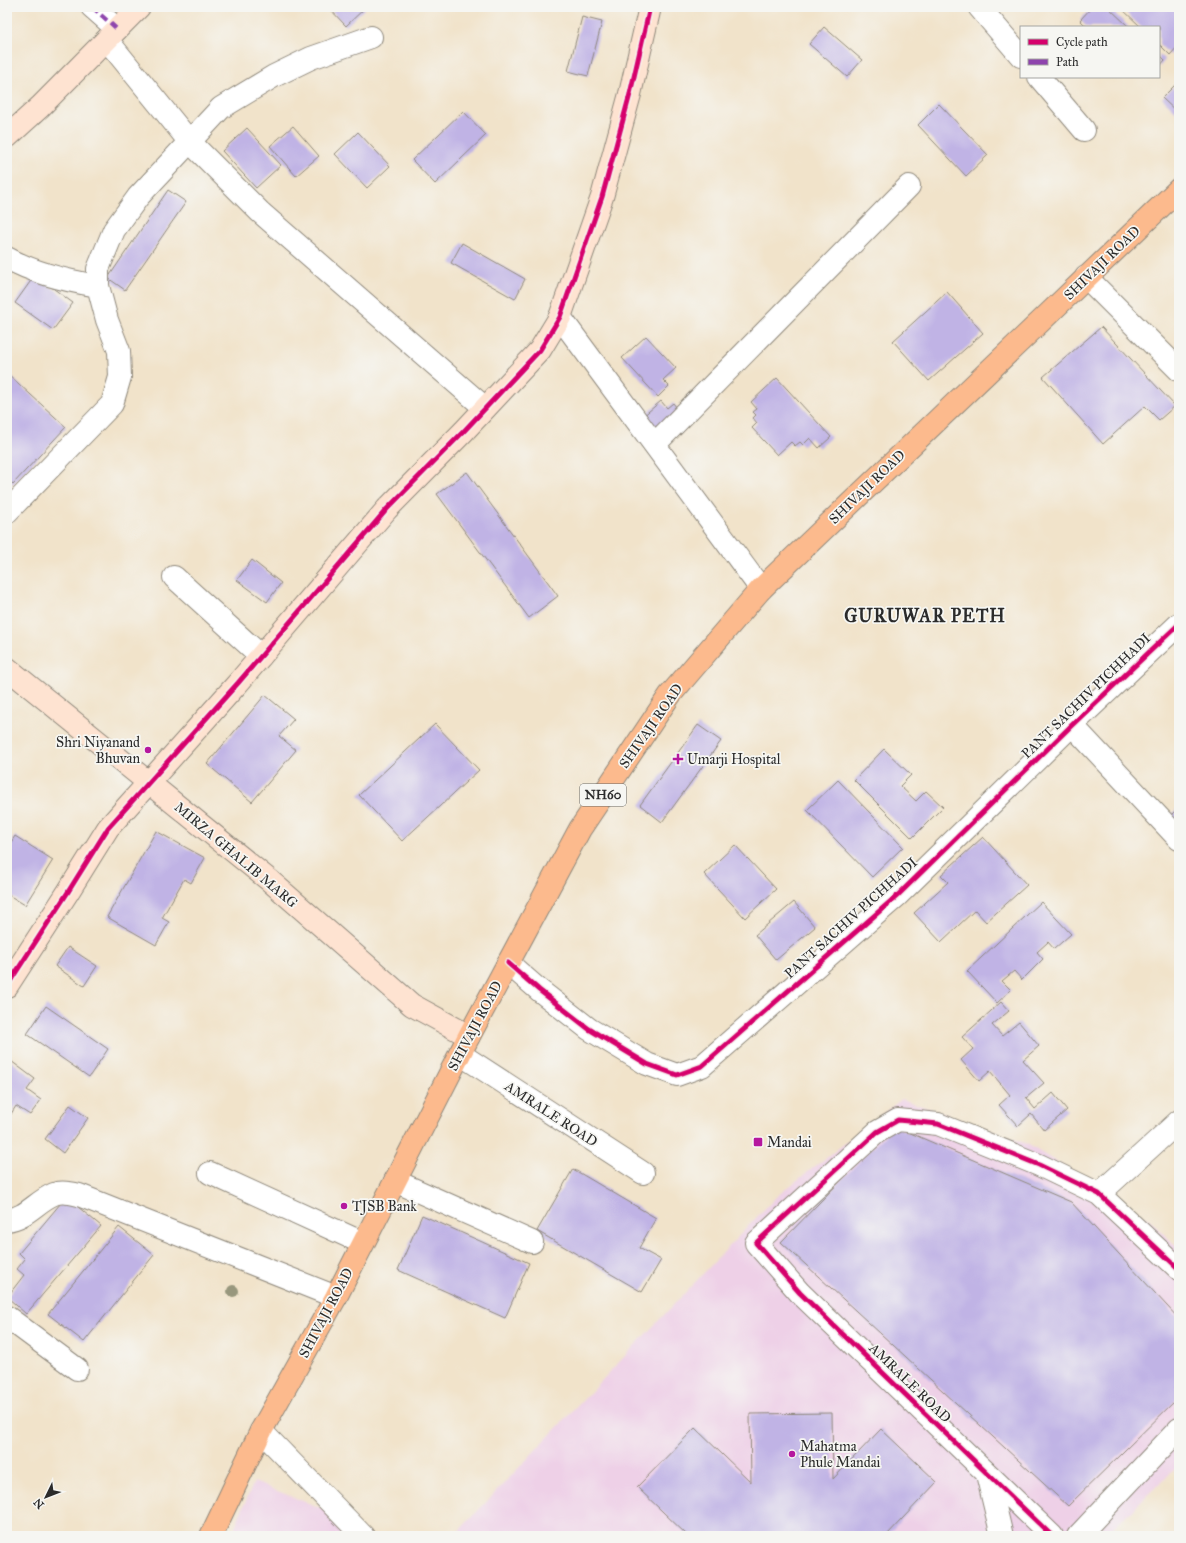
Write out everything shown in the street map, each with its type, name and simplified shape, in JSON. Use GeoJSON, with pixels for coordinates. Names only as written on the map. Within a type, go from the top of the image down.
{"type":"FeatureCollection","features":[{"type":"Feature","properties":{"kind":"highway","name":"SHIVAJI ROAD"},"geometry":{"type":"LineString","coordinates":[[211,1536],[261,1431],[336,1297],[464,1045],[580,829],[670,695],[761,589],[1179,189]]}},
{"type":"Feature","properties":{"kind":"street"},"geometry":{"type":"LineString","coordinates":[[92,7],[189,141],[260,212],[485,408]]}},
{"type":"Feature","properties":{"kind":"street"},"geometry":{"type":"LineString","coordinates":[[7,137],[40,107],[139,7]]}},
{"type":"Feature","properties":{"kind":"street"},"geometry":{"type":"LineString","coordinates":[[7,986],[108,828],[261,656],[387,509],[540,350],[560,317],[602,197],[630,94],[650,7]]}},
{"type":"Feature","properties":{"kind":"street"},"geometry":{"type":"LineString","coordinates":[[979,7],[1020,55]]}},
{"type":"Feature","properties":{"kind":"street"},"geometry":{"type":"LineString","coordinates":[[7,512],[112,404],[120,377],[118,352],[107,320],[98,286],[98,269],[114,230],[138,197],[189,141],[222,108],[274,76],[311,58],[371,37]]}},
{"type":"Feature","properties":{"kind":"street"},"geometry":{"type":"LineString","coordinates":[[1040,78],[1084,130]]}},
{"type":"Feature","properties":{"kind":"street"},"geometry":{"type":"LineString","coordinates":[[655,444],[909,186]]}},
{"type":"Feature","properties":{"kind":"street"},"geometry":{"type":"LineString","coordinates":[[7,258],[22,266],[73,282],[98,286]]}},
{"type":"Feature","properties":{"kind":"street"},"geometry":{"type":"LineString","coordinates":[[1086,277],[1179,370]]}},
{"type":"Feature","properties":{"kind":"street"},"geometry":{"type":"LineString","coordinates":[[560,317],[761,589]]}},
{"type":"Feature","properties":{"kind":"street"},"geometry":{"type":"LineString","coordinates":[[174,577],[261,656]]}},
{"type":"Feature","properties":{"kind":"street","name":"PANT SACHIV PICHHADI"},"geometry":{"type":"LineString","coordinates":[[508,963],[539,990],[589,1029],[647,1064],[677,1075],[702,1066],[898,895],[1072,725],[1179,624]]}},
{"type":"Feature","properties":{"kind":"street","name":"MIRZA GHALIB MARG"},"geometry":{"type":"LineString","coordinates":[[7,668],[269,880],[412,1005],[464,1045]]}},
{"type":"Feature","properties":{"kind":"street"},"geometry":{"type":"LineString","coordinates":[[1072,725],[1179,838]]}},
{"type":"Feature","properties":{"kind":"street","name":"AMRALE ROAD"},"geometry":{"type":"LineString","coordinates":[[464,1045],[643,1173]]}},
{"type":"Feature","properties":{"kind":"street","name":"AMRALE ROAD"},"geometry":{"type":"LineString","coordinates":[[1052,1536],[800,1293],[756,1243],[877,1132],[898,1120],[938,1124],[1039,1166],[1099,1194]]}},
{"type":"Feature","properties":{"kind":"street"},"geometry":{"type":"LineString","coordinates":[[1179,1121],[1099,1194],[1179,1269]]}},
{"type":"Feature","properties":{"kind":"street"},"geometry":{"type":"LineString","coordinates":[[210,1173],[363,1243]]}},
{"type":"Feature","properties":{"kind":"street"},"geometry":{"type":"LineString","coordinates":[[395,1181],[532,1242]]}},
{"type":"Feature","properties":{"kind":"street"},"geometry":{"type":"LineString","coordinates":[[7,1220],[21,1216],[54,1193],[66,1192],[79,1195],[336,1297]]}},
{"type":"Feature","properties":{"kind":"street"},"geometry":{"type":"LineString","coordinates":[[7,1317],[77,1369]]}},
{"type":"Feature","properties":{"kind":"street"},"geometry":{"type":"LineString","coordinates":[[1078,1536],[1179,1429]]}},
{"type":"Feature","properties":{"kind":"street"},"geometry":{"type":"LineString","coordinates":[[261,1431],[363,1536]]}},
{"type":"Feature","properties":{"kind":"street"},"geometry":{"type":"LineString","coordinates":[[987,1474],[1002,1536]]}},
{"type":"Feature","properties":{"kind":"shaded area"},"geometry":{"type":"Polygon","coordinates":[[[902,1099],[1027,1144],[1149,1219],[1179,1249],[1179,1465],[1104,1536],[454,1536],[777,1196],[902,1099]]]}},
{"type":"Feature","properties":{"kind":"shaded area"},"geometry":{"type":"Polygon","coordinates":[[[254,1482],[334,1513],[355,1536],[231,1536],[254,1482]]]}},
{"type":"Feature","properties":{"kind":"building"},"geometry":{"type":"Polygon","coordinates":[[[328,7],[366,7],[346,26],[328,7]]]}},
{"type":"Feature","properties":{"kind":"building"},"geometry":{"type":"Polygon","coordinates":[[[607,7],[619,7],[617,12],[607,7]]]}},
{"type":"Feature","properties":{"kind":"building"},"geometry":{"type":"Polygon","coordinates":[[[1092,7],[1108,7],[1128,26],[1086,26],[1080,20],[1092,7]]]}},
{"type":"Feature","properties":{"kind":"building"},"geometry":{"type":"Polygon","coordinates":[[[1120,7],[1178,7],[1179,45],[1170,55],[1160,45],[1160,26],[1140,26],[1120,7]]]}},
{"type":"Feature","properties":{"kind":"building"},"geometry":{"type":"Polygon","coordinates":[[[582,17],[602,22],[588,76],[568,71],[582,17]]]}},
{"type":"Feature","properties":{"kind":"building"},"geometry":{"type":"Polygon","coordinates":[[[824,27],[862,60],[847,77],[809,44],[824,27]]]}},
{"type":"Feature","properties":{"kind":"building"},"geometry":{"type":"Polygon","coordinates":[[[1160,55],[1165,60],[1160,66],[1160,55]]]}},
{"type":"Feature","properties":{"kind":"building"},"geometry":{"type":"Polygon","coordinates":[[[1176,84],[1179,86],[1179,114],[1162,98],[1176,84]]]}},
{"type":"Feature","properties":{"kind":"building"},"geometry":{"type":"Polygon","coordinates":[[[939,104],[988,155],[966,176],[918,125],[939,104]]]}},
{"type":"Feature","properties":{"kind":"building"},"geometry":{"type":"Polygon","coordinates":[[[463,111],[486,135],[435,184],[412,160],[463,111]]]}},
{"type":"Feature","properties":{"kind":"building"},"geometry":{"type":"Polygon","coordinates":[[[293,126],[319,156],[296,176],[270,146],[293,126]]]}},
{"type":"Feature","properties":{"kind":"building"},"geometry":{"type":"Polygon","coordinates":[[[247,128],[281,165],[256,188],[222,151],[247,128]]]}},
{"type":"Feature","properties":{"kind":"building"},"geometry":{"type":"Polygon","coordinates":[[[358,132],[390,166],[367,188],[335,154],[358,132]]]}},
{"type":"Feature","properties":{"kind":"building"},"geometry":{"type":"Polygon","coordinates":[[[168,190],[186,202],[125,290],[108,278],[168,190]]]}},
{"type":"Feature","properties":{"kind":"building"},"geometry":{"type":"Polygon","coordinates":[[[462,243],[525,279],[515,299],[451,263],[462,243]]]}},
{"type":"Feature","properties":{"kind":"building"},"geometry":{"type":"Polygon","coordinates":[[[35,275],[73,303],[53,330],[15,303],[35,275]]]}},
{"type":"Feature","properties":{"kind":"building"},"geometry":{"type":"Polygon","coordinates":[[[947,292],[983,333],[929,381],[893,341],[947,292]]]}},
{"type":"Feature","properties":{"kind":"building"},"geometry":{"type":"Polygon","coordinates":[[[1101,327],[1175,406],[1159,420],[1145,406],[1103,444],[1043,377],[1101,327]]]}},
{"type":"Feature","properties":{"kind":"building"},"geometry":{"type":"Polygon","coordinates":[[[646,336],[676,368],[663,380],[669,386],[658,397],[622,358],[646,336]]]}},
{"type":"Feature","properties":{"kind":"building"},"geometry":{"type":"Polygon","coordinates":[[[7,373],[66,427],[13,484],[7,478],[7,373]]]}},
{"type":"Feature","properties":{"kind":"building"},"geometry":{"type":"Polygon","coordinates":[[[777,378],[831,437],[819,448],[810,438],[803,445],[800,442],[795,446],[791,442],[777,455],[752,428],[757,423],[753,418],[756,415],[753,412],[757,409],[751,402],[777,378]]]}},
{"type":"Feature","properties":{"kind":"building"},"geometry":{"type":"Polygon","coordinates":[[[661,401],[667,408],[673,403],[681,413],[656,434],[642,417],[661,401]]]}},
{"type":"Feature","properties":{"kind":"building"},"geometry":{"type":"Polygon","coordinates":[[[467,472],[558,596],[529,618],[437,494],[467,472]]]}},
{"type":"Feature","properties":{"kind":"building"},"geometry":{"type":"Polygon","coordinates":[[[252,560],[281,583],[267,602],[237,580],[252,560]]]}},
{"type":"Feature","properties":{"kind":"building"},"geometry":{"type":"Polygon","coordinates":[[[265,695],[294,719],[279,736],[296,750],[252,802],[207,764],[265,695]]]}},
{"type":"Feature","properties":{"kind":"building"},"geometry":{"type":"Polygon","coordinates":[[[435,724],[479,770],[402,841],[359,795],[435,724]]]}},
{"type":"Feature","properties":{"kind":"building"},"geometry":{"type":"Polygon","coordinates":[[[698,725],[721,741],[662,822],[640,805],[698,725]]]}},
{"type":"Feature","properties":{"kind":"building"},"geometry":{"type":"Polygon","coordinates":[[[884,749],[911,775],[900,786],[916,801],[926,791],[943,807],[912,838],[854,780],[884,749]]]}},
{"type":"Feature","properties":{"kind":"building"},"geometry":{"type":"Polygon","coordinates":[[[838,780],[903,847],[872,877],[807,810],[838,780]]]}},
{"type":"Feature","properties":{"kind":"building"},"geometry":{"type":"Polygon","coordinates":[[[1179,807],[1179,832],[1166,820],[1179,807]]]}},
{"type":"Feature","properties":{"kind":"building"},"geometry":{"type":"Polygon","coordinates":[[[156,831],[205,858],[191,883],[184,879],[162,918],[169,922],[156,945],[107,917],[156,831]]]}},
{"type":"Feature","properties":{"kind":"building"},"geometry":{"type":"Polygon","coordinates":[[[15,836],[53,860],[25,905],[7,894],[7,846],[8,847],[15,836]]]}},
{"type":"Feature","properties":{"kind":"building"},"geometry":{"type":"Polygon","coordinates":[[[983,837],[1027,885],[986,922],[975,910],[941,942],[914,913],[948,882],[941,875],[983,837]]]}},
{"type":"Feature","properties":{"kind":"building"},"geometry":{"type":"Polygon","coordinates":[[[735,845],[776,889],[745,918],[704,874],[735,845]]]}},
{"type":"Feature","properties":{"kind":"building"},"geometry":{"type":"Polygon","coordinates":[[[794,902],[815,927],[776,960],[755,935],[794,902]]]}},
{"type":"Feature","properties":{"kind":"building"},"geometry":{"type":"Polygon","coordinates":[[[1041,902],[1071,934],[1054,949],[1048,942],[1037,952],[1043,959],[1022,980],[1014,971],[1002,981],[1011,990],[997,1003],[967,971],[1041,902]]]}},
{"type":"Feature","properties":{"kind":"building"},"geometry":{"type":"Polygon","coordinates":[[[68,947],[97,966],[84,986],[55,966],[68,947]]]}},
{"type":"Feature","properties":{"kind":"building"},"geometry":{"type":"Polygon","coordinates":[[[1001,1002],[1009,1011],[992,1025],[1002,1036],[1019,1022],[1039,1046],[1023,1060],[1044,1083],[1026,1098],[1035,1109],[1053,1093],[1067,1110],[1044,1130],[1031,1114],[1018,1126],[999,1105],[1010,1095],[990,1071],[979,1081],[961,1060],[973,1049],[962,1037],[1001,1002]]]}},
{"type":"Feature","properties":{"kind":"building"},"geometry":{"type":"Polygon","coordinates":[[[46,1006],[108,1049],[89,1077],[27,1034],[46,1006]]]}},
{"type":"Feature","properties":{"kind":"building"},"geometry":{"type":"Polygon","coordinates":[[[7,1058],[35,1079],[27,1090],[41,1100],[30,1115],[16,1106],[9,1117],[7,1115],[7,1058]]]}},
{"type":"Feature","properties":{"kind":"building"},"geometry":{"type":"Polygon","coordinates":[[[70,1105],[88,1118],[63,1153],[45,1139],[70,1105]]]}},
{"type":"Feature","properties":{"kind":"building"},"geometry":{"type":"Polygon","coordinates":[[[894,1126],[1071,1202],[1179,1319],[1179,1397],[1068,1506],[781,1242],[894,1126]]]}},
{"type":"Feature","properties":{"kind":"building"},"geometry":{"type":"Polygon","coordinates":[[[573,1169],[656,1218],[639,1248],[661,1260],[642,1292],[537,1231],[573,1169]]]}},
{"type":"Feature","properties":{"kind":"building"},"geometry":{"type":"Polygon","coordinates":[[[66,1197],[101,1226],[26,1314],[7,1297],[24,1275],[17,1269],[25,1259],[19,1253],[66,1197]]]}},
{"type":"Feature","properties":{"kind":"building"},"geometry":{"type":"Polygon","coordinates":[[[422,1215],[529,1263],[505,1318],[398,1270],[422,1215]]]}},
{"type":"Feature","properties":{"kind":"building"},"geometry":{"type":"Polygon","coordinates":[[[119,1227],[154,1255],[84,1342],[48,1314],[119,1227]]]}},
{"type":"Feature","properties":{"kind":"building","name":"Mahatma Phule Mandai"},"geometry":{"type":"Polygon","coordinates":[[[832,1413],[833,1479],[881,1429],[937,1482],[886,1536],[688,1536],[637,1487],[695,1428],[751,1482],[750,1414],[832,1413]]]}},
{"type":"Feature","properties":{"kind":"marked path"},"geometry":{"type":"LineString","coordinates":[[92,7],[117,29]]}},
{"type":"Feature","properties":{"kind":"cycle path"},"geometry":{"type":"LineString","coordinates":[[7,986],[108,828],[238,683],[387,509],[464,431],[540,350],[560,317],[602,197],[630,94],[650,7]]}},
{"type":"Feature","properties":{"kind":"cycle path"},"geometry":{"type":"LineString","coordinates":[[508,963],[539,990],[589,1029],[647,1064],[677,1075],[702,1066],[898,895],[1072,725],[1179,624]]}},
{"type":"Feature","properties":{"kind":"cycle path"},"geometry":{"type":"LineString","coordinates":[[1052,1536],[800,1293],[756,1243],[877,1132],[898,1120],[938,1124],[1039,1165],[1099,1194],[1179,1269]]}},
{"type":"Feature","properties":{"kind":"place","name":"Shri Niyanand Bhuvan"},"geometry":{"type":"Point","coordinates":[148,750]}},
{"type":"Feature","properties":{"kind":"place","name":"Umarji Hospital"},"geometry":{"type":"Point","coordinates":[678,759]}},
{"type":"Feature","properties":{"kind":"place","name":"Mandai"},"geometry":{"type":"Point","coordinates":[758,1142]}},
{"type":"Feature","properties":{"kind":"place","name":"TJSB Bank"},"geometry":{"type":"Point","coordinates":[344,1206]}},
{"type":"Feature","properties":{"kind":"place","name":"Mahatma Phule Mandai"},"geometry":{"type":"Point","coordinates":[792,1454]}},
{"type":"Feature","properties":{"kind":"district","name":"GURUWAR PETH"},"geometry":{"type":"Point","coordinates":[925,616]}}]}
